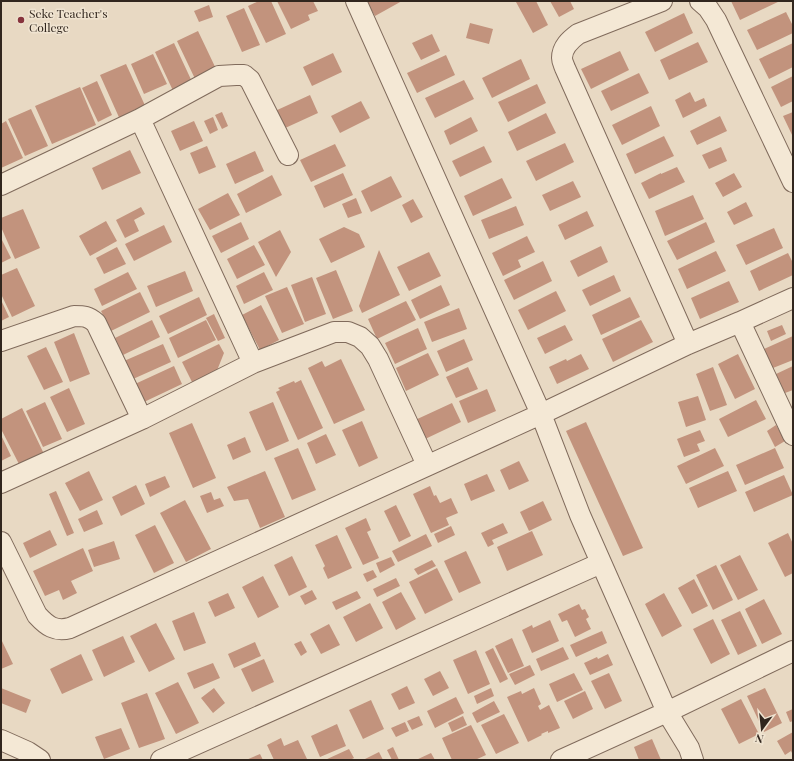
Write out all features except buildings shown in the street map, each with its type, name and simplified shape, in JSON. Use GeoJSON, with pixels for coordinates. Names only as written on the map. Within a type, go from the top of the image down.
{"type":"FeatureCollection","features":[{"type":"Feature","properties":{"kind":"street"},"geometry":{"type":"LineString","coordinates":[[356,1],[541,414],[580,514],[667,712],[689,748],[693,760]]}},
{"type":"Feature","properties":{"kind":"street"},"geometry":{"type":"LineString","coordinates":[[662,1],[578,34],[564,49],[562,58],[568,76],[688,344]]}},
{"type":"Feature","properties":{"kind":"street"},"geometry":{"type":"LineString","coordinates":[[700,1],[708,8],[716,20],[793,182]]}},
{"type":"Feature","properties":{"kind":"street"},"geometry":{"type":"LineString","coordinates":[[1,185],[140,119],[220,76],[244,75],[250,80],[288,155]]}},
{"type":"Feature","properties":{"kind":"street"},"geometry":{"type":"LineString","coordinates":[[140,119],[253,363]]}},
{"type":"Feature","properties":{"kind":"street"},"geometry":{"type":"LineString","coordinates":[[1,542],[37,615],[45,624],[54,629],[63,630],[70,628],[541,414],[688,344],[793,298]]}},
{"type":"Feature","properties":{"kind":"street"},"geometry":{"type":"LineString","coordinates":[[1,341],[74,316],[90,318],[96,323],[142,419]]}},
{"type":"Feature","properties":{"kind":"street"},"geometry":{"type":"LineString","coordinates":[[740,322],[793,435]]}},
{"type":"Feature","properties":{"kind":"street"},"geometry":{"type":"LineString","coordinates":[[1,483],[142,419],[253,363],[334,332],[348,332],[360,337],[370,346],[378,359],[427,465]]}},
{"type":"Feature","properties":{"kind":"street"},"geometry":{"type":"LineString","coordinates":[[161,760],[602,563]]}},
{"type":"Feature","properties":{"kind":"street"},"geometry":{"type":"LineString","coordinates":[[561,760],[667,712],[793,651]]}},
{"type":"Feature","properties":{"kind":"street"},"geometry":{"type":"LineString","coordinates":[[1,740],[28,752],[40,760]]}},
{"type":"Feature","properties":{"kind":"place","name":"Seke Teacher's College"},"geometry":{"type":"Point","coordinates":[21,20]}}]}
